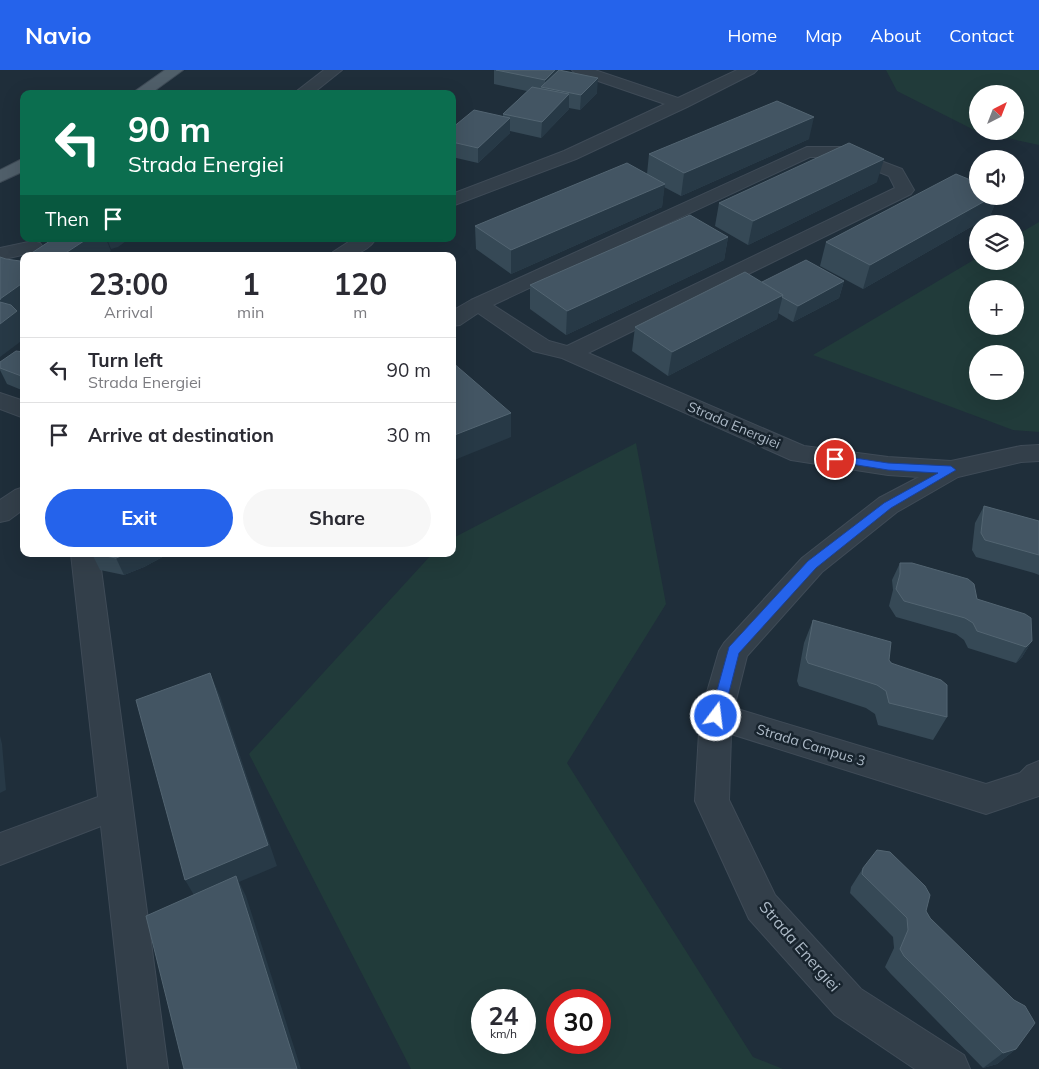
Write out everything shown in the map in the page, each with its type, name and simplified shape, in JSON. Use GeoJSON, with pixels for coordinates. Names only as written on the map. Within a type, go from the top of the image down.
{"type":"FeatureCollection","features":[{"type":"Feature","properties":{"kind":"main road"},"geometry":{"type":"LineString","coordinates":[[145,90],[174,70]]}},
{"type":"Feature","properties":{"kind":"main road"},"geometry":{"type":"LineString","coordinates":[[0,177],[20,165]]}},
{"type":"Feature","properties":{"kind":"main road"},"geometry":{"type":"LineString","coordinates":[[0,183],[20,176]]}},
{"type":"Feature","properties":{"kind":"street"},"geometry":{"type":"LineString","coordinates":[[307,90],[334,70]]}},
{"type":"Feature","properties":{"kind":"street"},"geometry":{"type":"LineString","coordinates":[[580,70],[681,104]]}},
{"type":"Feature","properties":{"kind":"street"},"geometry":{"type":"LineString","coordinates":[[456,199],[570,156],[749,70]]}},
{"type":"Feature","properties":{"kind":"street"},"geometry":{"type":"LineString","coordinates":[[456,318],[478,304],[807,152],[844,152],[896,173],[905,190],[570,353]]}},
{"type":"Feature","properties":{"kind":"street"},"geometry":{"type":"LineString","coordinates":[[346,252],[361,242]]}},
{"type":"Feature","properties":{"kind":"street"},"geometry":{"type":"LineString","coordinates":[[0,254],[33,247]]}},
{"type":"Feature","properties":{"kind":"street","name":"Strada Energiei"},"geometry":{"type":"LineString","coordinates":[[478,304],[541,346],[570,353],[800,454],[888,466],[951,470],[1021,454],[1039,453]]}},
{"type":"Feature","properties":{"kind":"street"},"geometry":{"type":"LineString","coordinates":[[0,400],[20,408]]}},
{"type":"Feature","properties":{"kind":"street"},"geometry":{"type":"LineString","coordinates":[[716,716],[734,651],[812,564],[888,505],[951,470]]}},
{"type":"Feature","properties":{"kind":"street"},"geometry":{"type":"LineString","coordinates":[[0,514],[20,499]]}},
{"type":"Feature","properties":{"kind":"street"},"geometry":{"type":"LineString","coordinates":[[0,514],[20,518]]}},
{"type":"Feature","properties":{"kind":"street"},"geometry":{"type":"LineString","coordinates":[[85,557],[148,1069]]}},
{"type":"Feature","properties":{"kind":"street","name":"Strada Energiei"},"geometry":{"type":"LineString","coordinates":[[716,716],[712,801],[762,907],[848,1002],[950,1069]]}},
{"type":"Feature","properties":{"kind":"street","name":"Strada Campus 3"},"geometry":{"type":"LineString","coordinates":[[716,716],[986,799],[1031,784],[1039,776]]}},
{"type":"Feature","properties":{"kind":"street"},"geometry":{"type":"LineString","coordinates":[[0,849],[115,806]]}},
{"type":"Feature","properties":{"kind":"green space"},"geometry":{"type":"Polygon","coordinates":[[[886,70],[1039,70],[1039,145],[1016,140],[1024,140],[1024,85],[969,85],[969,127],[897,91],[886,70]]]}},
{"type":"Feature","properties":{"kind":"green space"},"geometry":{"type":"Polygon","coordinates":[[[1039,222],[1039,432],[1013,430],[813,355],[969,263],[969,270],[1024,270],[1024,231],[1039,222]]]}},
{"type":"Feature","properties":{"kind":"green space"},"geometry":{"type":"Polygon","coordinates":[[[636,443],[666,604],[567,763],[753,1057],[783,1069],[411,1069],[249,754],[429,557],[456,557],[456,536],[636,443]]]}},
{"type":"Feature","properties":{"kind":"building"},"geometry":{"type":"Polygon","coordinates":[[[496,70],[555,70],[545,80],[496,70]]]}},
{"type":"Feature","properties":{"kind":"building"},"geometry":{"type":"Polygon","coordinates":[[[559,70],[598,78],[581,95],[541,87],[559,70]]]}},
{"type":"Feature","properties":{"kind":"building"},"geometry":{"type":"Polygon","coordinates":[[[532,87],[569,94],[542,122],[503,114],[532,87]]]}},
{"type":"Feature","properties":{"kind":"building"},"geometry":{"type":"Polygon","coordinates":[[[777,101],[814,117],[684,173],[649,154],[777,101]]]}},
{"type":"Feature","properties":{"kind":"building"},"geometry":{"type":"Polygon","coordinates":[[[474,110],[510,118],[478,148],[456,143],[456,125],[474,110]]]}},
{"type":"Feature","properties":{"kind":"building"},"geometry":{"type":"Polygon","coordinates":[[[849,143],[884,159],[753,221],[719,203],[849,143]]]}},
{"type":"Feature","properties":{"kind":"building"},"geometry":{"type":"Polygon","coordinates":[[[627,163],[665,184],[511,250],[475,226],[627,163]]]}},
{"type":"Feature","properties":{"kind":"building"},"geometry":{"type":"Polygon","coordinates":[[[956,174],[969,179],[969,205],[978,205],[870,265],[826,242],[956,174]]]}},
{"type":"Feature","properties":{"kind":"building"},"geometry":{"type":"Polygon","coordinates":[[[690,215],[728,237],[567,311],[530,285],[690,215]]]}},
{"type":"Feature","properties":{"kind":"building"},"geometry":{"type":"Polygon","coordinates":[[[48,242],[82,242],[67,252],[33,252],[48,242]]]}},
{"type":"Feature","properties":{"kind":"building"},"geometry":{"type":"Polygon","coordinates":[[[0,257],[20,261],[20,285],[0,299],[0,257]]]}},
{"type":"Feature","properties":{"kind":"building"},"geometry":{"type":"Polygon","coordinates":[[[806,260],[844,281],[798,306],[762,282],[806,260]]]}},
{"type":"Feature","properties":{"kind":"building"},"geometry":{"type":"Polygon","coordinates":[[[745,272],[783,295],[672,352],[635,327],[745,272]]]}},
{"type":"Feature","properties":{"kind":"building"},"geometry":{"type":"Polygon","coordinates":[[[0,302],[11,305],[17,311],[0,324],[0,302]]]}},
{"type":"Feature","properties":{"kind":"building"},"geometry":{"type":"Polygon","coordinates":[[[16,351],[20,352],[20,376],[0,368],[0,362],[16,351]]]}},
{"type":"Feature","properties":{"kind":"building"},"geometry":{"type":"Polygon","coordinates":[[[456,365],[511,413],[456,434],[456,365]]]}},
{"type":"Feature","properties":{"kind":"building"},"geometry":{"type":"Polygon","coordinates":[[[984,506],[1039,521],[1039,555],[985,540],[981,533],[984,506]]]}},
{"type":"Feature","properties":{"kind":"building"},"geometry":{"type":"Polygon","coordinates":[[[900,563],[912,563],[968,579],[974,584],[977,599],[1025,614],[1031,618],[1032,641],[1026,647],[977,631],[973,623],[965,618],[904,601],[896,589],[900,574],[900,563]]]}},
{"type":"Feature","properties":{"kind":"building"},"geometry":{"type":"Polygon","coordinates":[[[813,620],[891,642],[889,660],[891,663],[941,680],[947,685],[947,717],[889,703],[886,691],[877,685],[808,663],[806,658],[813,620]]]}},
{"type":"Feature","properties":{"kind":"building"},"geometry":{"type":"Polygon","coordinates":[[[210,673],[268,845],[185,880],[136,700],[210,673]]]}},
{"type":"Feature","properties":{"kind":"building"},"geometry":{"type":"Polygon","coordinates":[[[877,850],[890,852],[925,886],[930,895],[926,911],[930,918],[1014,1000],[1025,1006],[1035,1023],[1016,1049],[1003,1053],[904,956],[900,949],[908,930],[907,918],[862,874],[863,868],[877,850]]]}},
{"type":"Feature","properties":{"kind":"building"},"geometry":{"type":"Polygon","coordinates":[[[236,876],[297,1069],[184,1069],[146,916],[236,876]]]}},
{"type":"Feature","properties":{"kind":"route"},"geometry":{"type":"LineString","coordinates":[[716,716],[734,651],[812,564],[888,505],[951,470],[888,466],[835,459]]}}]}
